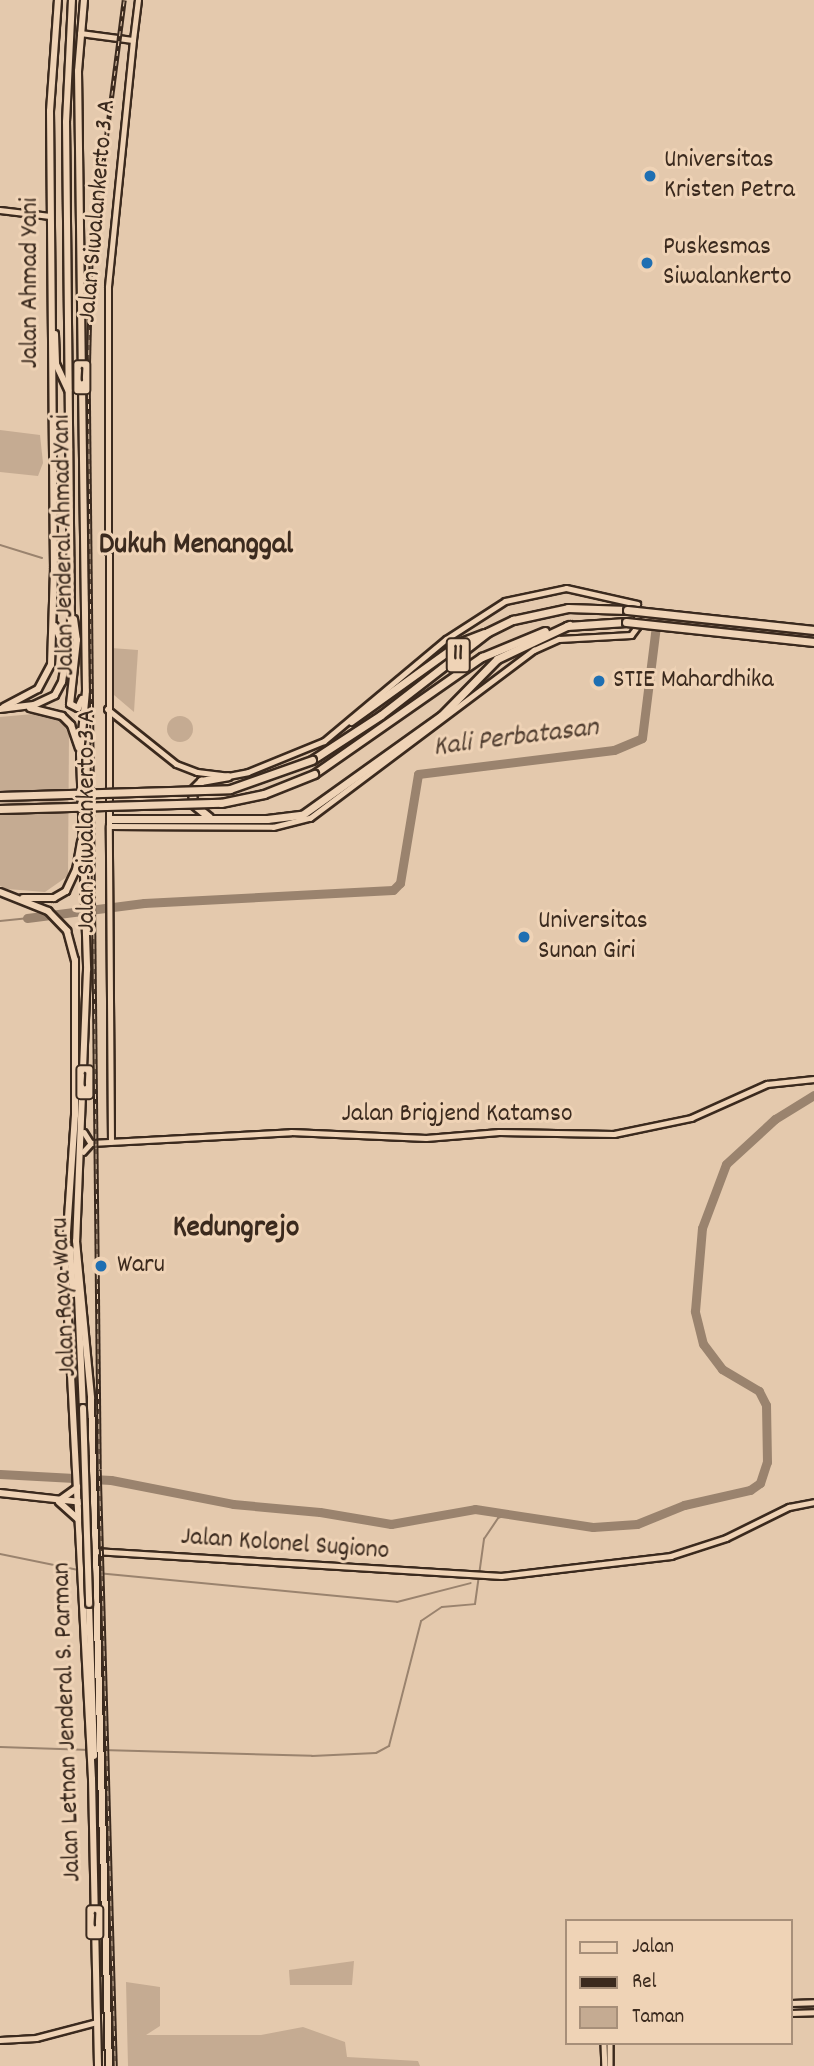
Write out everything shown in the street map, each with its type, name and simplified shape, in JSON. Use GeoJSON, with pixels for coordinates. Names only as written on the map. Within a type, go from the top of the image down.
{"type":"FeatureCollection","features":[{"type":"Feature","properties":{"kind":"highway","name":"Jalan Ahmad Yani"},"geometry":{"type":"LineString","coordinates":[[1,709],[45,681],[51,665],[54,569],[50,216],[52,48],[58,0]]}},
{"type":"Feature","properties":{"kind":"highway","name":"Jalan Jenderal Ahmad Yani"},"geometry":{"type":"LineString","coordinates":[[15,707],[42,703],[55,695],[67,656],[71,623],[66,122],[72,0]]}},
{"type":"Feature","properties":{"kind":"highway","name":"Jalan Jenderal Ahmad Yani"},"geometry":{"type":"LineString","coordinates":[[80,754],[85,666],[80,33],[84,0]]}},
{"type":"Feature","properties":{"kind":"highway"},"geometry":{"type":"LineString","coordinates":[[51,307],[55,313],[56,365],[70,395]]}},
{"type":"Feature","properties":{"kind":"highway"},"geometry":{"type":"LineString","coordinates":[[54,569],[63,579],[71,623]]}},
{"type":"Feature","properties":{"kind":"highway","name":"11"},"geometry":{"type":"LineString","coordinates":[[0,796],[230,789],[312,760],[382,715],[488,632],[550,609],[626,610],[814,631]]}},
{"type":"Feature","properties":{"kind":"highway"},"geometry":{"type":"LineString","coordinates":[[71,610],[76,640],[69,700],[75,709],[82,705],[85,666]]}},
{"type":"Feature","properties":{"kind":"highway","name":"11"},"geometry":{"type":"LineString","coordinates":[[0,809],[220,803],[264,794],[314,774],[482,657],[523,637],[569,625],[626,622],[814,642]]}},
{"type":"Feature","properties":{"kind":"highway"},"geometry":{"type":"LineString","coordinates":[[54,623],[67,656]]}},
{"type":"Feature","properties":{"kind":"highway"},"geometry":{"type":"LineString","coordinates":[[109,823],[289,818],[316,808],[441,716],[497,659],[569,625]]}},
{"type":"Feature","properties":{"kind":"highway"},"geometry":{"type":"LineString","coordinates":[[351,721],[461,642],[488,632]]}},
{"type":"Feature","properties":{"kind":"highway","name":"1"},"geometry":{"type":"LineString","coordinates":[[1,709],[15,707],[62,716],[71,725],[80,754]]}},
{"type":"Feature","properties":{"kind":"highway","name":"Jalan Raya Waru"},"geometry":{"type":"LineString","coordinates":[[80,754],[87,922],[84,1132],[76,1241],[93,1502]]}},
{"type":"Feature","properties":{"kind":"highway"},"geometry":{"type":"LineString","coordinates":[[216,819],[196,809],[192,790],[201,781],[228,776]]}},
{"type":"Feature","properties":{"kind":"highway"},"geometry":{"type":"LineString","coordinates":[[9,895],[46,899],[66,891],[76,870],[82,828]]}},
{"type":"Feature","properties":{"kind":"highway","name":"Jalan Raya Waru"},"geometry":{"type":"LineString","coordinates":[[0,892],[48,911],[64,927],[76,982],[69,1237],[65,1260],[79,1502]]}},
{"type":"Feature","properties":{"kind":"highway","name":"1"},"geometry":{"type":"LineString","coordinates":[[69,1237],[83,1408],[96,1752]]}},
{"type":"Feature","properties":{"kind":"highway","name":"1"},"geometry":{"type":"LineString","coordinates":[[76,1241],[77,1323]]}},
{"type":"Feature","properties":{"kind":"highway"},"geometry":{"type":"LineString","coordinates":[[54,1501],[78,1488],[93,1490]]}},
{"type":"Feature","properties":{"kind":"highway"},"geometry":{"type":"LineString","coordinates":[[0,1493],[54,1501],[93,1502]]}},
{"type":"Feature","properties":{"kind":"highway"},"geometry":{"type":"LineString","coordinates":[[54,1501],[70,1508],[80,1522]]}},
{"type":"Feature","properties":{"kind":"highway","name":"Jalan Letnan Jenderal S. Parman"},"geometry":{"type":"LineString","coordinates":[[79,1502],[81,1576],[96,1752],[102,1780],[108,2066]]}},
{"type":"Feature","properties":{"kind":"highway","name":"Jalan Letnan Jenderal S. Parman"},"geometry":{"type":"LineString","coordinates":[[93,1502],[96,1752],[92,1779],[98,2066]]}},
{"type":"Feature","properties":{"kind":"main road"},"geometry":{"type":"LineString","coordinates":[[80,33],[133,40]]}},
{"type":"Feature","properties":{"kind":"main road","name":"Jalan Siwalankerto 3 A"},"geometry":{"type":"LineString","coordinates":[[109,823],[108,287],[133,40]]}},
{"type":"Feature","properties":{"kind":"main road"},"geometry":{"type":"LineString","coordinates":[[107,709],[176,764],[197,772],[228,776],[295,756],[351,721],[446,639],[505,601],[566,588],[637,604]]}},
{"type":"Feature","properties":{"kind":"street"},"geometry":{"type":"LineString","coordinates":[[133,40],[138,0]]}},
{"type":"Feature","properties":{"kind":"street"},"geometry":{"type":"LineString","coordinates":[[0,210],[50,216]]}},
{"type":"Feature","properties":{"kind":"street"},"geometry":{"type":"LineString","coordinates":[[109,823],[273,827],[310,818],[541,646],[574,637],[631,635],[637,627],[637,604]]}},
{"type":"Feature","properties":{"kind":"street","name":"Jalan Siwalankerto 3 A"},"geometry":{"type":"LineString","coordinates":[[109,823],[107,915],[111,1142]]}},
{"type":"Feature","properties":{"kind":"street","name":"Jalan Brigjend Katamso"},"geometry":{"type":"LineString","coordinates":[[91,1143],[291,1132],[426,1138],[499,1132],[614,1134],[691,1118],[766,1084],[814,1079]]}},
{"type":"Feature","properties":{"kind":"street"},"geometry":{"type":"LineString","coordinates":[[83,1152],[91,1143],[84,1132]]}},
{"type":"Feature","properties":{"kind":"street","name":"Jalan Kolonel Sugiono"},"geometry":{"type":"LineString","coordinates":[[94,1550],[483,1576],[671,1556],[726,1538],[789,1507],[814,1502]]}},
{"type":"Feature","properties":{"kind":"street"},"geometry":{"type":"LineString","coordinates":[[793,2003],[813,2002],[813,2012],[793,2013]]}},
{"type":"Feature","properties":{"kind":"street"},"geometry":{"type":"LineString","coordinates":[[0,2040],[36,2038],[97,2022]]}},
{"type":"Feature","properties":{"kind":"street"},"geometry":{"type":"LineString","coordinates":[[605,2066],[607,2045]]}},
{"type":"Feature","properties":{"kind":"street"},"geometry":{"type":"LineString","coordinates":[[607,2045],[611,2066]]}},
{"type":"Feature","properties":{"kind":"green space"},"geometry":{"type":"Polygon","coordinates":[[[0,430],[40,435],[43,463],[38,476],[0,472],[0,430]]]}},
{"type":"Feature","properties":{"kind":"green space"},"geometry":{"type":"Polygon","coordinates":[[[111,648],[138,650],[134,712],[114,695],[111,648]]]}},
{"type":"Feature","properties":{"kind":"green space"},"geometry":{"type":"Polygon","coordinates":[[[44,713],[61,720],[69,734],[68,876],[45,892],[7,889],[0,886],[0,717],[44,713]]]}},
{"type":"Feature","properties":{"kind":"green space"},"geometry":{"type":"Polygon","coordinates":[[[180,716],[189,720],[193,729],[189,738],[180,742],[171,738],[167,729],[171,720],[180,716]]]}},
{"type":"Feature","properties":{"kind":"green space"},"geometry":{"type":"Polygon","coordinates":[[[354,1961],[352,1985],[290,1985],[289,1970],[354,1961]]]}},
{"type":"Feature","properties":{"kind":"green space"},"geometry":{"type":"Polygon","coordinates":[[[126,1982],[160,1987],[160,2026],[146,2035],[261,2035],[303,2027],[345,2042],[347,2057],[418,2061],[420,2066],[128,2066],[126,1982]]]}},
{"type":"Feature","properties":{"kind":"waterway"},"geometry":{"type":"LineString","coordinates":[[66,459],[67,551]]}},
{"type":"Feature","properties":{"kind":"waterway"},"geometry":{"type":"LineString","coordinates":[[0,545],[42,558]]}},
{"type":"Feature","properties":{"kind":"waterway","name":"Kali Perbatasan"},"geometry":{"type":"LineString","coordinates":[[27,918],[144,903],[393,890],[400,883],[418,774],[614,750],[642,738],[657,618],[814,636]]}},
{"type":"Feature","properties":{"kind":"waterway","name":"Kali Perbatasan"},"geometry":{"type":"LineString","coordinates":[[0,921],[27,918]]}},
{"type":"Feature","properties":{"kind":"waterway"},"geometry":{"type":"LineString","coordinates":[[0,1474],[111,1480],[233,1504],[320,1512],[391,1524],[475,1509],[593,1527],[637,1524],[684,1505],[750,1490],[760,1483],[767,1462],[766,1405],[759,1391],[722,1369],[703,1344],[695,1311],[702,1228],[726,1164],[775,1119],[814,1095]]}},
{"type":"Feature","properties":{"kind":"waterway"},"geometry":{"type":"LineString","coordinates":[[102,1750],[312,1756],[376,1753],[389,1746],[421,1621],[442,1607],[475,1604],[484,1539],[498,1518],[513,1512]]}},
{"type":"Feature","properties":{"kind":"waterway"},"geometry":{"type":"LineString","coordinates":[[0,1554],[78,1570]]}},
{"type":"Feature","properties":{"kind":"waterway"},"geometry":{"type":"LineString","coordinates":[[97,1573],[397,1602],[471,1583]]}},
{"type":"Feature","properties":{"kind":"waterway"},"geometry":{"type":"LineString","coordinates":[[0,1747],[90,1750]]}},
{"type":"Feature","properties":{"kind":"railway"},"geometry":{"type":"LineString","coordinates":[[115,2066],[99,1469],[88,375],[91,254],[124,0]]}},
{"type":"Feature","properties":{"kind":"place","name":"Universitas Kristen Petra"},"geometry":{"type":"Point","coordinates":[650,176]}},
{"type":"Feature","properties":{"kind":"place","name":"Puskesmas Siwalankerto"},"geometry":{"type":"Point","coordinates":[647,263]}},
{"type":"Feature","properties":{"kind":"place","name":"STIE Mahardhika"},"geometry":{"type":"Point","coordinates":[599,681]}},
{"type":"Feature","properties":{"kind":"place","name":"Universitas Sunan Giri"},"geometry":{"type":"Point","coordinates":[524,937]}},
{"type":"Feature","properties":{"kind":"place","name":"Waru"},"geometry":{"type":"Point","coordinates":[101,1266]}},
{"type":"Feature","properties":{"kind":"district","name":"Dukuh Menanggal"},"geometry":{"type":"Point","coordinates":[196,547]}},
{"type":"Feature","properties":{"kind":"district","name":"Kedungrejo"},"geometry":{"type":"Point","coordinates":[236,1230]}}]}
